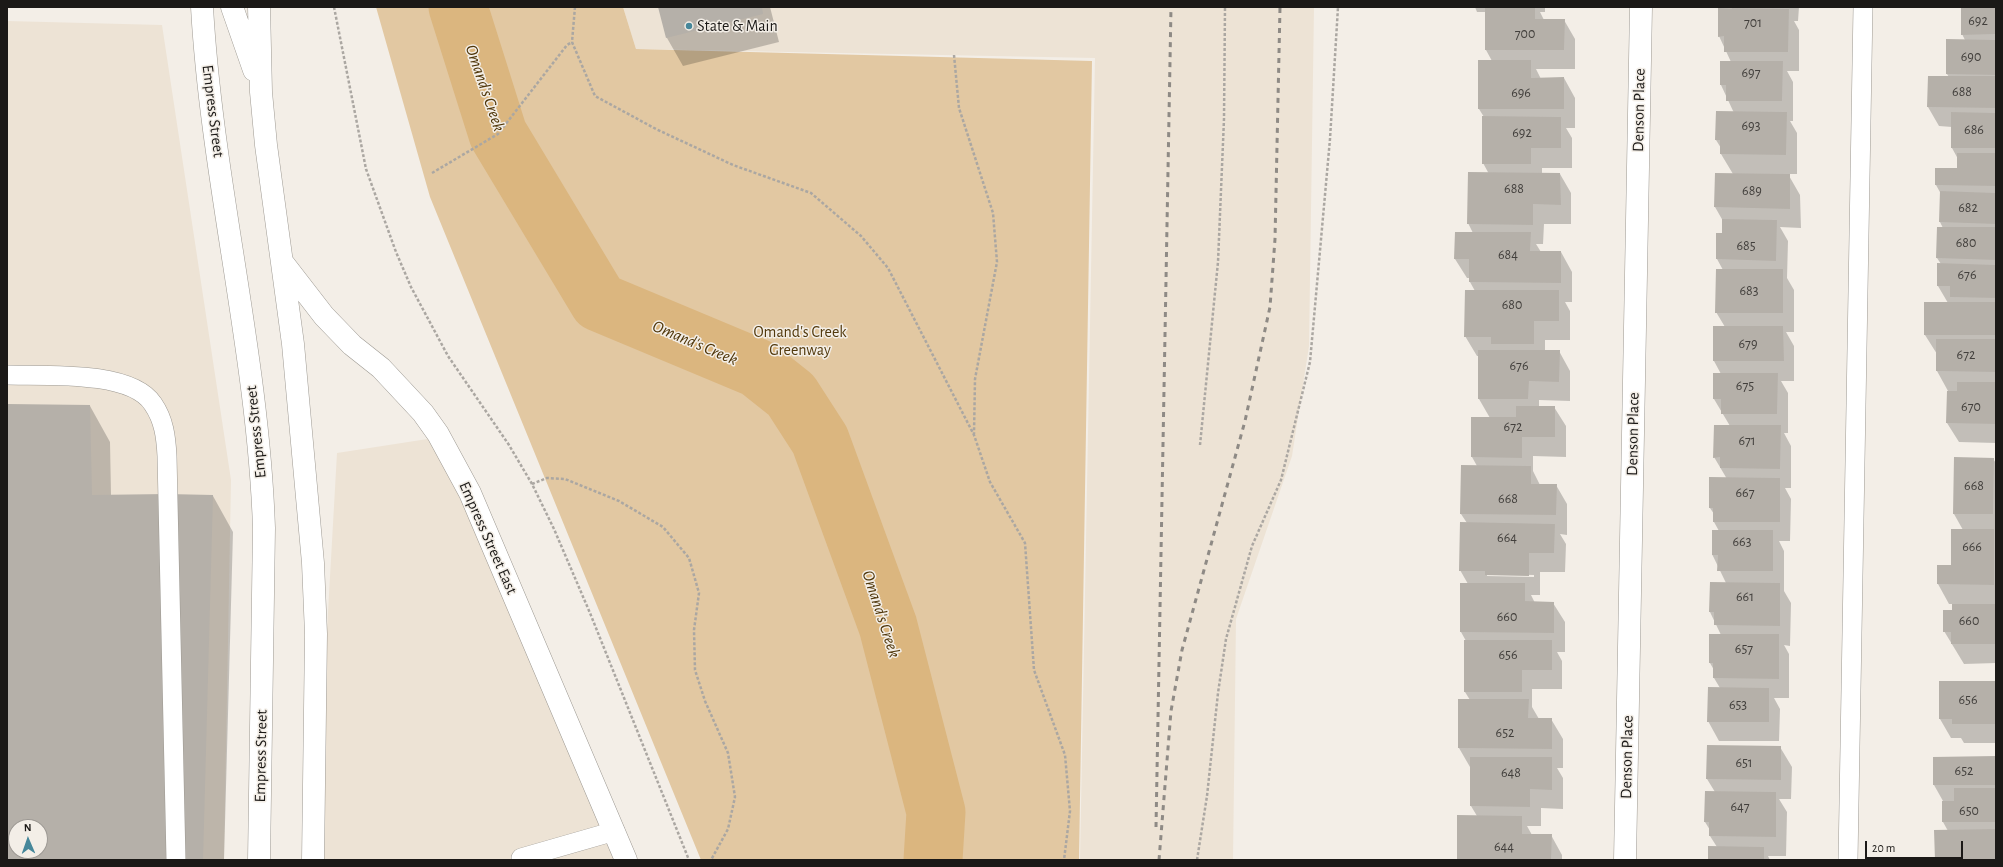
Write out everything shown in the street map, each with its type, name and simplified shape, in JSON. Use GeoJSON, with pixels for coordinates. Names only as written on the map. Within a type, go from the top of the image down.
{"type":"FeatureCollection","features":[{"type":"Feature","properties":{"kind":"main road","name":"Empress Street"},"geometry":{"type":"LineString","coordinates":[[202,7],[210,97],[250,378],[262,494],[264,528],[259,860]]}},
{"type":"Feature","properties":{"kind":"main road"},"geometry":{"type":"LineString","coordinates":[[232,7],[261,92]]}},
{"type":"Feature","properties":{"kind":"main road"},"geometry":{"type":"LineString","coordinates":[[259,7],[261,92],[273,206],[293,344],[314,563],[316,634],[313,860]]}},
{"type":"Feature","properties":{"kind":"main road","name":"Denson Place"},"geometry":{"type":"LineString","coordinates":[[1625,860],[1641,7]]}},
{"type":"Feature","properties":{"kind":"main road","name":"Empress Street East"},"geometry":{"type":"LineString","coordinates":[[281,260],[324,316],[352,345],[381,368],[404,390],[438,434],[470,493],[615,831],[626,860]]}},
{"type":"Feature","properties":{"kind":"lane"},"geometry":{"type":"LineString","coordinates":[[1848,860],[1863,7]]}},
{"type":"Feature","properties":{"kind":"lane"},"geometry":{"type":"LineString","coordinates":[[7,375],[97,378],[130,385],[153,402],[165,429],[168,456],[167,494],[176,860]]}},
{"type":"Feature","properties":{"kind":"lane"},"geometry":{"type":"LineString","coordinates":[[521,858],[615,831]]}},
{"type":"Feature","properties":{"kind":"path"},"geometry":{"type":"LineString","coordinates":[[334,7],[366,169],[396,252],[411,287],[448,356],[509,445],[532,484],[554,529],[590,613],[689,860]]}},
{"type":"Feature","properties":{"kind":"path"},"geometry":{"type":"LineString","coordinates":[[575,7],[572,42],[595,96],[656,129],[733,165],[811,193],[861,236],[888,268],[974,435],[990,482],[1025,543],[1034,670],[1065,755],[1070,811],[1064,860]]}},
{"type":"Feature","properties":{"kind":"path"},"geometry":{"type":"LineString","coordinates":[[1200,445],[1218,262],[1224,119],[1225,7]]}},
{"type":"Feature","properties":{"kind":"path"},"geometry":{"type":"LineString","coordinates":[[1197,860],[1207,796],[1218,693],[1226,639],[1252,546],[1281,480],[1310,362],[1330,139],[1338,7]]}},
{"type":"Feature","properties":{"kind":"path"},"geometry":{"type":"LineString","coordinates":[[432,173],[498,134],[567,45],[572,42]]}},
{"type":"Feature","properties":{"kind":"path"},"geometry":{"type":"LineString","coordinates":[[954,55],[959,108],[993,213],[997,262],[975,379],[974,435]]}},
{"type":"Feature","properties":{"kind":"path"},"geometry":{"type":"LineString","coordinates":[[532,484],[547,478],[565,479],[619,501],[663,528],[689,558],[699,593],[694,630],[695,670],[705,701],[728,752],[735,798],[728,829],[711,860]]}},
{"type":"Feature","properties":{"kind":"shaded area"},"geometry":{"type":"Polygon","coordinates":[[[623,7],[1314,7],[1309,346],[1292,456],[1236,619],[1233,860],[1080,860],[1095,58],[636,49],[623,7]]]}},
{"type":"Feature","properties":{"kind":"shaded area"},"geometry":{"type":"Polygon","coordinates":[[[7,21],[162,25],[231,480],[224,860],[7,860],[7,21]]]}},
{"type":"Feature","properties":{"kind":"shaded area"},"geometry":{"type":"Polygon","coordinates":[[[434,438],[626,860],[314,860],[337,453],[434,438]]]}},
{"type":"Feature","properties":{"kind":"green space","name":"Omand's Creek Greenway"},"geometry":{"type":"Polygon","coordinates":[[[376,7],[623,7],[636,49],[1092,61],[1079,860],[701,860],[430,197],[376,7]]]}},
{"type":"Feature","properties":{"kind":"building","name":"State & Main"},"geometry":{"type":"Polygon","coordinates":[[[658,7],[762,7],[763,14],[666,38],[658,7]]]}},
{"type":"Feature","properties":{"kind":"building"},"geometry":{"type":"Polygon","coordinates":[[[1485,7],[1535,7],[1535,19],[1565,19],[1564,50],[1485,50],[1485,7]]]}},
{"type":"Feature","properties":{"kind":"building"},"geometry":{"type":"Polygon","coordinates":[[[1961,7],[1996,7],[1996,34],[1961,35],[1961,7]]]}},
{"type":"Feature","properties":{"kind":"building"},"geometry":{"type":"Polygon","coordinates":[[[1718,8],[1789,9],[1788,52],[1724,52],[1724,36],[1718,37],[1718,8]]]}},
{"type":"Feature","properties":{"kind":"building"},"geometry":{"type":"Polygon","coordinates":[[[1946,39],[1996,40],[1996,75],[1946,74],[1946,39]]]}},
{"type":"Feature","properties":{"kind":"building"},"geometry":{"type":"Polygon","coordinates":[[[1478,60],[1531,60],[1531,78],[1564,77],[1564,109],[1478,109],[1478,60]]]}},
{"type":"Feature","properties":{"kind":"building"},"geometry":{"type":"Polygon","coordinates":[[[1720,61],[1783,61],[1782,101],[1726,101],[1726,85],[1720,85],[1720,61]]]}},
{"type":"Feature","properties":{"kind":"building"},"geometry":{"type":"Polygon","coordinates":[[[1928,76],[1996,76],[1996,108],[1927,107],[1928,76]]]}},
{"type":"Feature","properties":{"kind":"building"},"geometry":{"type":"Polygon","coordinates":[[[1716,111],[1787,112],[1786,155],[1720,154],[1720,140],[1715,140],[1716,111]]]}},
{"type":"Feature","properties":{"kind":"building"},"geometry":{"type":"Polygon","coordinates":[[[1951,112],[1996,113],[1996,148],[1951,148],[1951,112]]]}},
{"type":"Feature","properties":{"kind":"building"},"geometry":{"type":"Polygon","coordinates":[[[1482,116],[1561,117],[1561,148],[1531,148],[1531,164],[1482,164],[1482,116]]]}},
{"type":"Feature","properties":{"kind":"building"},"geometry":{"type":"Polygon","coordinates":[[[1957,153],[1996,153],[1996,186],[1935,185],[1935,168],[1957,168],[1957,153]]]}},
{"type":"Feature","properties":{"kind":"building"},"geometry":{"type":"Polygon","coordinates":[[[1468,172],[1560,173],[1561,205],[1533,204],[1533,225],[1467,224],[1468,172]]]}},
{"type":"Feature","properties":{"kind":"building"},"geometry":{"type":"Polygon","coordinates":[[[1715,173],[1790,174],[1790,209],[1714,207],[1715,173]]]}},
{"type":"Feature","properties":{"kind":"building"},"geometry":{"type":"Polygon","coordinates":[[[1940,191],[1996,193],[1996,224],[1939,222],[1940,191]]]}},
{"type":"Feature","properties":{"kind":"building"},"geometry":{"type":"Polygon","coordinates":[[[1722,219],[1777,220],[1776,261],[1716,259],[1716,233],[1722,233],[1722,219]]]}},
{"type":"Feature","properties":{"kind":"building"},"geometry":{"type":"Polygon","coordinates":[[[1937,227],[1996,227],[1996,260],[1936,258],[1937,227]]]}},
{"type":"Feature","properties":{"kind":"building"},"geometry":{"type":"Polygon","coordinates":[[[1455,232],[1531,232],[1530,251],[1561,251],[1561,283],[1469,282],[1469,259],[1454,259],[1455,232]]]}},
{"type":"Feature","properties":{"kind":"building"},"geometry":{"type":"Polygon","coordinates":[[[1937,263],[1996,265],[1996,298],[1950,297],[1950,286],[1937,286],[1937,263]]]}},
{"type":"Feature","properties":{"kind":"building"},"geometry":{"type":"Polygon","coordinates":[[[1716,269],[1783,269],[1783,313],[1715,313],[1716,269]]]}},
{"type":"Feature","properties":{"kind":"building"},"geometry":{"type":"Polygon","coordinates":[[[1465,290],[1559,290],[1559,321],[1534,321],[1534,344],[1491,344],[1491,337],[1464,337],[1465,290]]]}},
{"type":"Feature","properties":{"kind":"building"},"geometry":{"type":"Polygon","coordinates":[[[1924,302],[1996,302],[1995,335],[1924,335],[1924,302]]]}},
{"type":"Feature","properties":{"kind":"building"},"geometry":{"type":"Polygon","coordinates":[[[1713,326],[1783,326],[1784,361],[1713,361],[1713,326]]]}},
{"type":"Feature","properties":{"kind":"building"},"geometry":{"type":"Polygon","coordinates":[[[1936,339],[1996,339],[1996,372],[1936,371],[1936,339]]]}},
{"type":"Feature","properties":{"kind":"building"},"geometry":{"type":"Polygon","coordinates":[[[1478,350],[1560,350],[1559,382],[1529,381],[1528,399],[1478,399],[1478,350]]]}},
{"type":"Feature","properties":{"kind":"building"},"geometry":{"type":"Polygon","coordinates":[[[1713,373],[1778,373],[1777,414],[1721,414],[1721,399],[1713,399],[1713,373]]]}},
{"type":"Feature","properties":{"kind":"building"},"geometry":{"type":"Polygon","coordinates":[[[1957,382],[1996,382],[1996,424],[1946,423],[1947,391],[1957,391],[1957,382]]]}},
{"type":"Feature","properties":{"kind":"building"},"geometry":{"type":"Polygon","coordinates":[[[7,404],[90,405],[92,495],[213,495],[203,860],[7,860],[7,404]]]}},
{"type":"Feature","properties":{"kind":"building"},"geometry":{"type":"Polygon","coordinates":[[[1516,406],[1555,406],[1555,437],[1522,437],[1522,458],[1471,457],[1471,417],[1516,417],[1516,406]]]}},
{"type":"Feature","properties":{"kind":"building"},"geometry":{"type":"Polygon","coordinates":[[[1714,425],[1781,425],[1780,469],[1720,468],[1720,457],[1713,458],[1714,425]]]}},
{"type":"Feature","properties":{"kind":"building"},"geometry":{"type":"Polygon","coordinates":[[[1954,457],[1994,458],[1993,514],[1953,514],[1954,457]]]}},
{"type":"Feature","properties":{"kind":"building"},"geometry":{"type":"Polygon","coordinates":[[[1461,465],[1531,466],[1531,484],[1557,484],[1556,515],[1460,514],[1461,465]]]}},
{"type":"Feature","properties":{"kind":"building"},"geometry":{"type":"Polygon","coordinates":[[[1709,477],[1780,478],[1780,522],[1713,522],[1713,508],[1709,508],[1709,477]]]}},
{"type":"Feature","properties":{"kind":"building"},"geometry":{"type":"Polygon","coordinates":[[[1460,522],[1555,524],[1554,553],[1529,553],[1529,576],[1485,575],[1485,571],[1459,571],[1460,522]]]}},
{"type":"Feature","properties":{"kind":"building"},"geometry":{"type":"Polygon","coordinates":[[[1951,529],[1994,529],[1994,585],[1937,584],[1937,565],[1951,565],[1951,529]]]}},
{"type":"Feature","properties":{"kind":"building"},"geometry":{"type":"Polygon","coordinates":[[[1712,530],[1773,530],[1773,571],[1717,571],[1718,555],[1712,555],[1712,530]]]}},
{"type":"Feature","properties":{"kind":"building"},"geometry":{"type":"Polygon","coordinates":[[[1710,582],[1780,583],[1780,626],[1714,625],[1714,612],[1709,612],[1710,582]]]}},
{"type":"Feature","properties":{"kind":"building"},"geometry":{"type":"Polygon","coordinates":[[[1460,583],[1525,583],[1525,601],[1554,602],[1554,633],[1460,632],[1460,583]]]}},
{"type":"Feature","properties":{"kind":"building"},"geometry":{"type":"Polygon","coordinates":[[[1952,604],[1996,604],[1996,644],[1951,644],[1951,632],[1943,632],[1943,610],[1952,610],[1952,604]]]}},
{"type":"Feature","properties":{"kind":"building"},"geometry":{"type":"Polygon","coordinates":[[[1709,634],[1779,634],[1779,679],[1713,678],[1713,663],[1709,663],[1709,634]]]}},
{"type":"Feature","properties":{"kind":"building"},"geometry":{"type":"Polygon","coordinates":[[[1464,640],[1552,640],[1552,670],[1522,670],[1522,692],[1464,692],[1464,640]]]}},
{"type":"Feature","properties":{"kind":"building"},"geometry":{"type":"Polygon","coordinates":[[[1939,681],[1996,681],[1996,724],[1952,724],[1952,719],[1939,719],[1939,681]]]}},
{"type":"Feature","properties":{"kind":"building"},"geometry":{"type":"Polygon","coordinates":[[[1708,687],[1769,688],[1769,722],[1707,722],[1708,687]]]}},
{"type":"Feature","properties":{"kind":"building"},"geometry":{"type":"Polygon","coordinates":[[[1458,699],[1529,699],[1528,718],[1552,718],[1552,749],[1458,748],[1458,699]]]}},
{"type":"Feature","properties":{"kind":"building"},"geometry":{"type":"Polygon","coordinates":[[[1707,745],[1781,746],[1781,780],[1706,779],[1707,745]]]}},
{"type":"Feature","properties":{"kind":"building"},"geometry":{"type":"Polygon","coordinates":[[[1996,756],[1996,785],[1933,785],[1933,757],[1996,756]]]}},
{"type":"Feature","properties":{"kind":"building"},"geometry":{"type":"Polygon","coordinates":[[[1470,757],[1552,757],[1552,790],[1530,789],[1530,807],[1470,806],[1470,757]]]}},
{"type":"Feature","properties":{"kind":"building"},"geometry":{"type":"Polygon","coordinates":[[[1954,788],[1995,788],[1995,822],[1942,822],[1942,801],[1954,801],[1954,788]]]}},
{"type":"Feature","properties":{"kind":"building"},"geometry":{"type":"Polygon","coordinates":[[[1705,791],[1776,792],[1776,837],[1709,836],[1709,822],[1704,822],[1705,791]]]}},
{"type":"Feature","properties":{"kind":"building"},"geometry":{"type":"Polygon","coordinates":[[[1457,815],[1522,816],[1522,834],[1552,834],[1551,860],[1457,860],[1457,815]]]}},
{"type":"Feature","properties":{"kind":"building"},"geometry":{"type":"Polygon","coordinates":[[[1996,829],[1996,860],[1935,860],[1934,830],[1996,829]]]}},
{"type":"Feature","properties":{"kind":"building"},"geometry":{"type":"Polygon","coordinates":[[[1708,846],[1764,847],[1764,860],[1708,860],[1708,846]]]}},
{"type":"Feature","properties":{"kind":"waterway","name":"Omand's Creek"},"geometry":{"type":"LineString","coordinates":[[458,7],[498,134],[599,302],[757,368],[791,395],[820,440],[888,626],[936,812],[933,860]]}},
{"type":"Feature","properties":{"kind":"railway"},"geometry":{"type":"LineString","coordinates":[[1156,827],[1171,7]]}},
{"type":"Feature","properties":{"kind":"railway"},"geometry":{"type":"LineString","coordinates":[[1159,860],[1171,711],[1182,650],[1245,421],[1270,307],[1275,239],[1280,7]]}},
{"type":"Feature","properties":{"kind":"place","name":"State & Main"},"geometry":{"type":"Point","coordinates":[689,26]}}]}
